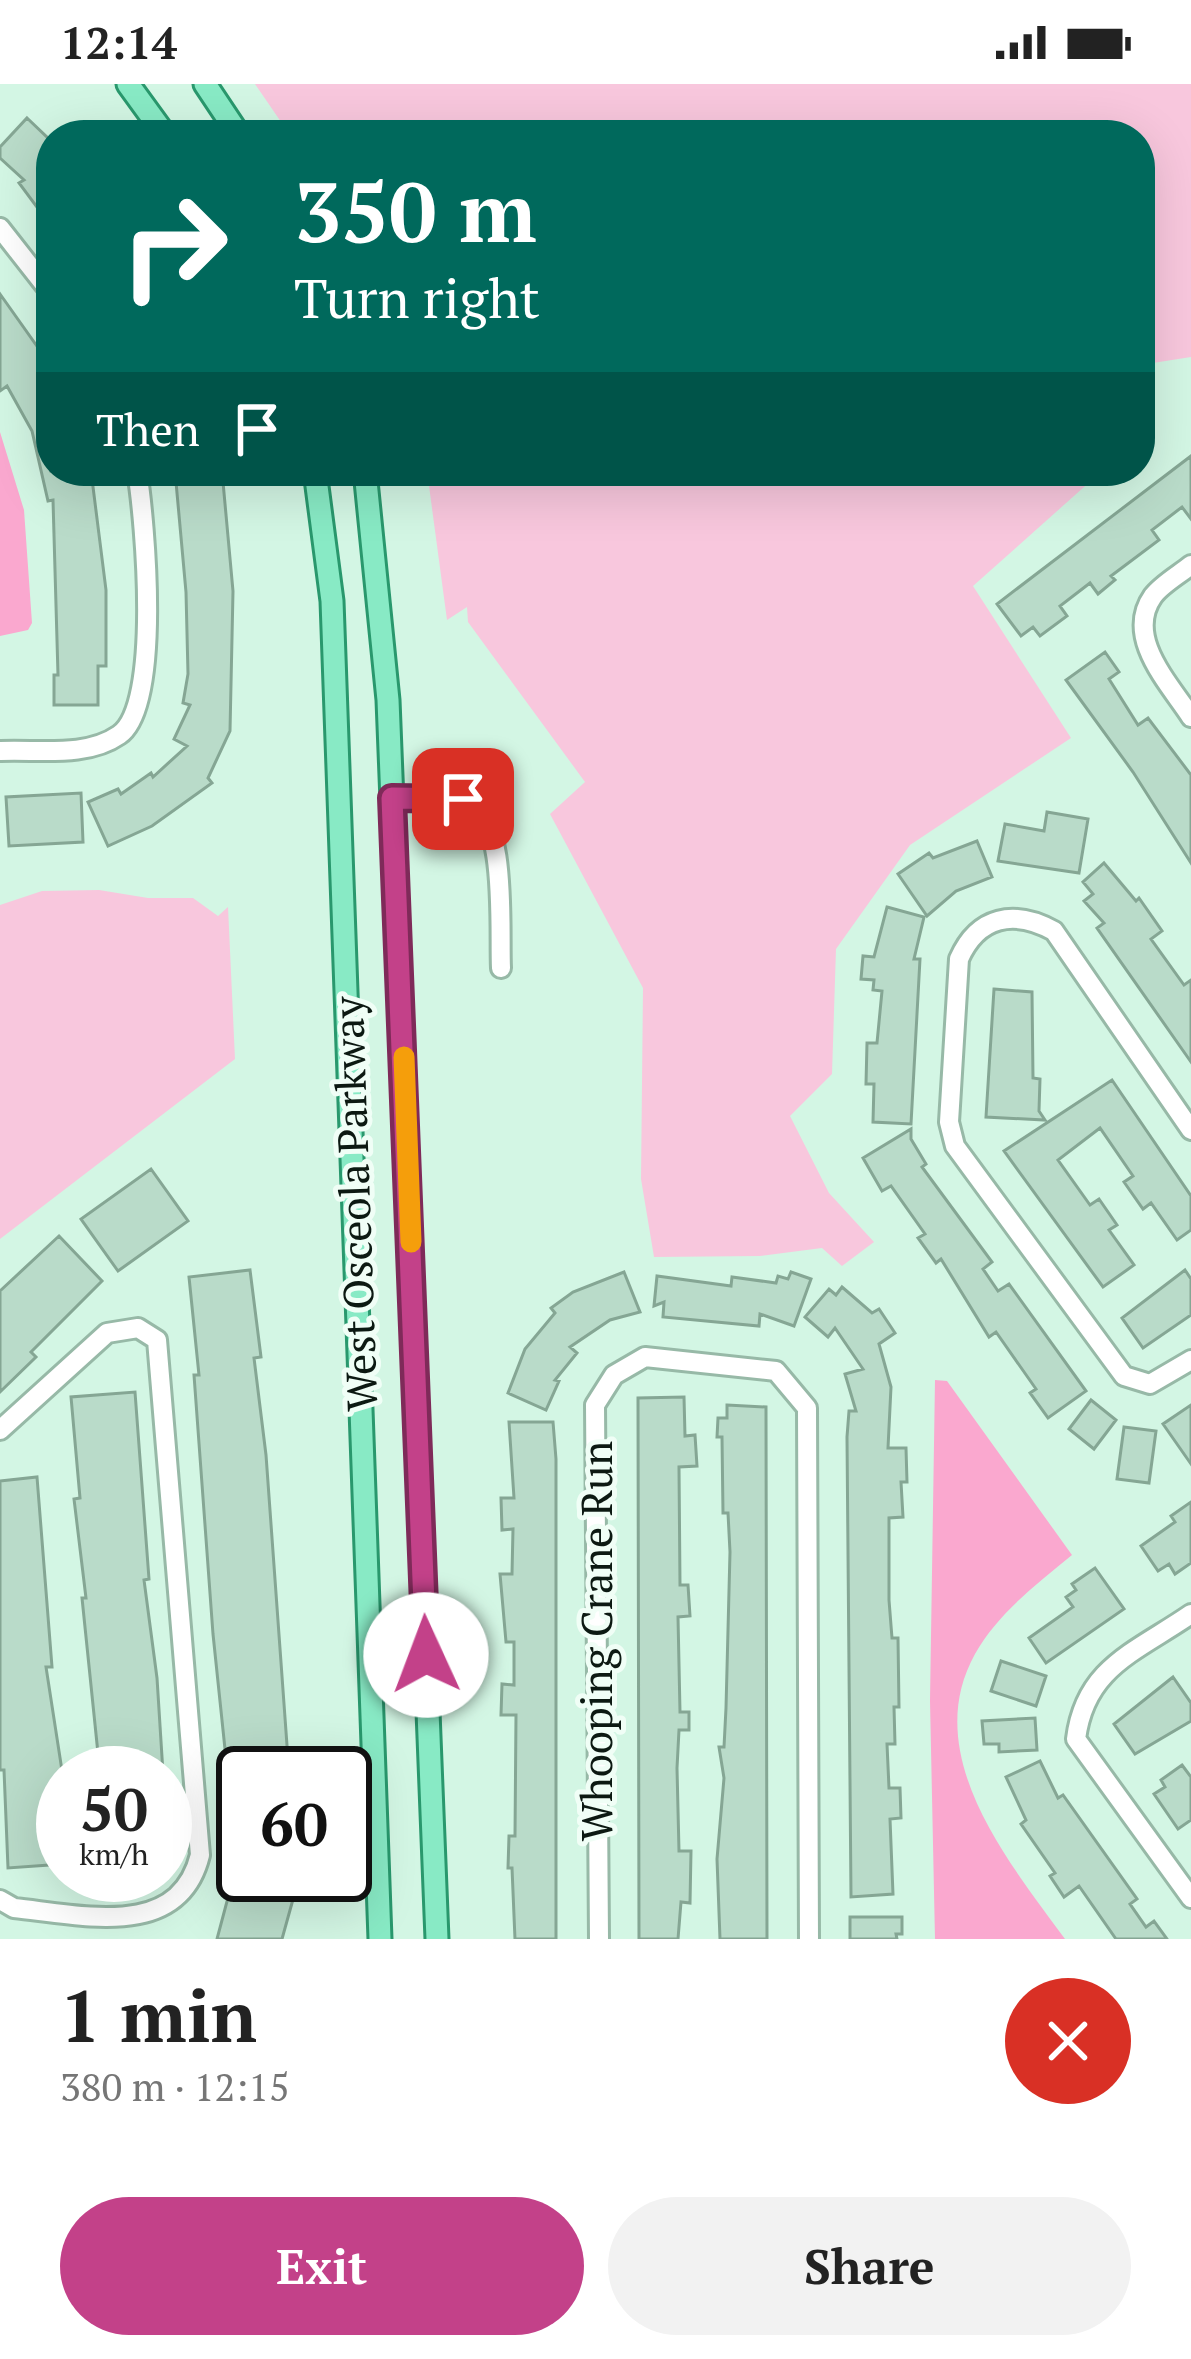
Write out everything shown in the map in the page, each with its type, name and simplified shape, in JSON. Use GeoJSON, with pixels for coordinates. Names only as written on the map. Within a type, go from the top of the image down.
{"type":"FeatureCollection","features":[{"type":"Feature","properties":{"kind":"main road"},"geometry":{"type":"LineString","coordinates":[[128,84],[154,120]]}},
{"type":"Feature","properties":{"kind":"main road"},"geometry":{"type":"LineString","coordinates":[[205,84],[229,120]]}},
{"type":"Feature","properties":{"kind":"main road","name":"West Osceola Parkway"},"geometry":{"type":"LineString","coordinates":[[317,486],[332,602],[380,1939]]}},
{"type":"Feature","properties":{"kind":"main road","name":"West Osceola Parkway"},"geometry":{"type":"LineString","coordinates":[[366,486],[377,562],[392,798],[437,1939]]}},
{"type":"Feature","properties":{"kind":"street"},"geometry":{"type":"LineString","coordinates":[[0,228],[36,274]]}},
{"type":"Feature","properties":{"kind":"street"},"geometry":{"type":"LineString","coordinates":[[0,751],[92,748],[123,733],[139,705],[148,665],[137,486]]}},
{"type":"Feature","properties":{"kind":"street"},"geometry":{"type":"LineString","coordinates":[[1191,565],[1154,596],[1142,626],[1150,656],[1191,717]]}},
{"type":"Feature","properties":{"kind":"street"},"geometry":{"type":"LineString","coordinates":[[392,798],[463,799],[485,812],[495,835],[501,968]]}},
{"type":"Feature","properties":{"kind":"street"},"geometry":{"type":"LineString","coordinates":[[1191,1130],[1054,931],[1030,918],[994,918],[969,937],[959,959],[949,1122],[956,1146],[1124,1376],[1150,1384],[1191,1360]]}},
{"type":"Feature","properties":{"kind":"street"},"geometry":{"type":"LineString","coordinates":[[0,1430],[107,1333],[138,1328],[157,1340],[200,1855],[193,1888],[160,1916],[137,1922],[14,1908],[0,1900]]}},
{"type":"Feature","properties":{"kind":"street","name":"Whooping Crane Run"},"geometry":{"type":"LineString","coordinates":[[599,1939],[595,1406],[614,1375],[646,1357],[776,1371],[807,1408],[809,1939]]}},
{"type":"Feature","properties":{"kind":"street"},"geometry":{"type":"LineString","coordinates":[[1191,1614],[1095,1682],[1081,1706],[1076,1739],[1184,1873],[1191,1898]]}},
{"type":"Feature","properties":{"kind":"shaded area"},"geometry":{"type":"Polygon","coordinates":[[[255,84],[1191,84],[1191,357],[1155,363],[1155,120],[280,120],[255,84]]]}},
{"type":"Feature","properties":{"kind":"shaded area"},"geometry":{"type":"Polygon","coordinates":[[[0,432],[24,510],[32,623],[28,630],[0,636],[0,432]]]}},
{"type":"Feature","properties":{"kind":"shaded area"},"geometry":{"type":"Polygon","coordinates":[[[429,486],[1085,486],[973,586],[1071,738],[910,845],[836,949],[832,1074],[790,1116],[829,1193],[874,1242],[842,1266],[822,1248],[760,1256],[654,1257],[641,1179],[643,988],[550,814],[585,782],[468,622],[467,607],[447,620],[429,486]]]}},
{"type":"Feature","properties":{"kind":"shaded area"},"geometry":{"type":"Polygon","coordinates":[[[99,890],[148,898],[193,898],[218,916],[228,907],[235,1059],[0,1239],[0,905],[42,891],[99,890]]]}},
{"type":"Feature","properties":{"kind":"shaded area"},"geometry":{"type":"Polygon","coordinates":[[[935,1380],[947,1381],[1072,1555],[1019,1600],[984,1639],[960,1692],[958,1730],[964,1768],[978,1806],[1019,1876],[1065,1939],[935,1939],[930,1701],[935,1380]]]}},
{"type":"Feature","properties":{"kind":"building"},"geometry":{"type":"Polygon","coordinates":[[[27,118],[36,127],[36,206],[19,183],[24,180],[0,158],[0,147],[27,118]]]}},
{"type":"Feature","properties":{"kind":"building"},"geometry":{"type":"Polygon","coordinates":[[[0,294],[36,345],[36,448],[32,431],[7,386],[0,391],[0,294]]]}},
{"type":"Feature","properties":{"kind":"building"},"geometry":{"type":"Polygon","coordinates":[[[1191,456],[1191,519],[1182,507],[1152,530],[1159,540],[1111,576],[1115,580],[1098,594],[1090,583],[1060,606],[1067,616],[1040,636],[1033,627],[1021,636],[997,604],[1191,456]]]}},
{"type":"Feature","properties":{"kind":"building"},"geometry":{"type":"Polygon","coordinates":[[[45,486],[93,486],[106,590],[106,666],[98,666],[98,705],[54,705],[54,675],[58,675],[53,500],[48,501],[45,486]]]}},
{"type":"Feature","properties":{"kind":"building"},"geometry":{"type":"Polygon","coordinates":[[[176,486],[223,486],[233,591],[230,731],[208,778],[212,783],[152,826],[108,846],[88,802],[118,789],[121,794],[151,773],[153,777],[187,746],[174,739],[190,705],[183,703],[188,674],[176,486]]]}},
{"type":"Feature","properties":{"kind":"building"},"geometry":{"type":"Polygon","coordinates":[[[1105,652],[1119,672],[1109,679],[1138,725],[1148,718],[1191,775],[1191,863],[1066,680],[1105,652]]]}},
{"type":"Feature","properties":{"kind":"building"},"geometry":{"type":"Polygon","coordinates":[[[81,793],[83,842],[9,846],[6,797],[81,793]]]}},
{"type":"Feature","properties":{"kind":"building"},"geometry":{"type":"Polygon","coordinates":[[[1047,812],[1088,819],[1079,873],[998,861],[1005,824],[1044,831],[1047,812]]]}},
{"type":"Feature","properties":{"kind":"building"},"geometry":{"type":"Polygon","coordinates":[[[977,841],[992,877],[956,891],[927,916],[898,874],[929,853],[933,858],[977,841]]]}},
{"type":"Feature","properties":{"kind":"building"},"geometry":{"type":"Polygon","coordinates":[[[1104,863],[1136,901],[1139,898],[1162,931],[1151,939],[1184,985],[1191,980],[1191,1062],[1097,928],[1104,923],[1084,901],[1093,894],[1083,882],[1104,863]]]}},
{"type":"Feature","properties":{"kind":"building"},"geometry":{"type":"Polygon","coordinates":[[[887,907],[924,917],[914,959],[920,959],[911,1124],[873,1122],[874,1084],[866,1084],[867,1043],[877,1043],[882,991],[873,990],[874,980],[861,979],[863,956],[874,957],[887,907]]]}},
{"type":"Feature","properties":{"kind":"building"},"geometry":{"type":"Polygon","coordinates":[[[994,989],[1032,992],[1033,1078],[1040,1079],[1039,1111],[1045,1120],[986,1117],[994,989]]]}},
{"type":"Feature","properties":{"kind":"building"},"geometry":{"type":"Polygon","coordinates":[[[1112,1080],[1191,1196],[1191,1230],[1177,1240],[1151,1203],[1143,1209],[1124,1182],[1133,1176],[1100,1128],[1058,1160],[1090,1205],[1099,1199],[1117,1225],[1109,1230],[1134,1265],[1103,1287],[1004,1151],[1112,1080]]]}},
{"type":"Feature","properties":{"kind":"building"},"geometry":{"type":"Polygon","coordinates":[[[911,1129],[911,1139],[926,1164],[922,1167],[992,1262],[983,1269],[998,1291],[1009,1284],[1086,1391],[1048,1418],[1030,1393],[1036,1389],[996,1332],[989,1337],[941,1259],[936,1263],[918,1238],[925,1234],[891,1186],[882,1191],[863,1158],[911,1129]]]}},
{"type":"Feature","properties":{"kind":"building"},"geometry":{"type":"Polygon","coordinates":[[[151,1169],[188,1221],[118,1271],[81,1219],[151,1169]]]}},
{"type":"Feature","properties":{"kind":"building"},"geometry":{"type":"Polygon","coordinates":[[[59,1236],[102,1281],[31,1352],[36,1357],[0,1392],[0,1291],[59,1236]]]}},
{"type":"Feature","properties":{"kind":"building"},"geometry":{"type":"Polygon","coordinates":[[[250,1270],[261,1357],[254,1358],[266,1455],[287,1746],[225,1746],[189,1277],[250,1270]]]}},
{"type":"Feature","properties":{"kind":"building"},"geometry":{"type":"Polygon","coordinates":[[[1185,1270],[1191,1279],[1191,1315],[1143,1348],[1122,1318],[1185,1270]]]}},
{"type":"Feature","properties":{"kind":"building"},"geometry":{"type":"Polygon","coordinates":[[[624,1272],[640,1312],[610,1320],[570,1347],[577,1353],[555,1380],[559,1381],[546,1410],[508,1393],[525,1349],[555,1313],[551,1308],[573,1292],[624,1272]]]}},
{"type":"Feature","properties":{"kind":"building"},"geometry":{"type":"Polygon","coordinates":[[[791,1272],[811,1279],[794,1326],[760,1314],[759,1326],[663,1317],[664,1302],[654,1306],[657,1276],[731,1286],[732,1277],[776,1283],[778,1276],[788,1279],[791,1272]]]}},
{"type":"Feature","properties":{"kind":"building"},"geometry":{"type":"Polygon","coordinates":[[[842,1287],[872,1313],[879,1309],[895,1333],[879,1344],[891,1387],[888,1448],[906,1448],[907,1482],[901,1482],[903,1517],[889,1518],[889,1600],[892,1638],[898,1638],[899,1707],[894,1707],[895,1744],[887,1744],[889,1788],[900,1788],[901,1818],[890,1819],[893,1894],[851,1897],[847,1437],[849,1411],[856,1411],[845,1374],[863,1369],[835,1328],[828,1337],[805,1317],[829,1289],[836,1295],[842,1287]]]}},
{"type":"Feature","properties":{"kind":"building"},"geometry":{"type":"Polygon","coordinates":[[[135,1392],[149,1579],[144,1580],[161,1746],[97,1746],[74,1499],[80,1498],[71,1397],[135,1392]]]}},
{"type":"Feature","properties":{"kind":"building"},"geometry":{"type":"Polygon","coordinates":[[[684,1397],[685,1436],[695,1435],[697,1466],[679,1467],[680,1585],[688,1585],[690,1616],[678,1617],[680,1712],[689,1712],[689,1730],[679,1730],[679,1851],[691,1851],[690,1903],[681,1902],[678,1939],[639,1939],[638,1398],[684,1397]]]}},
{"type":"Feature","properties":{"kind":"building"},"geometry":{"type":"Polygon","coordinates":[[[1091,1400],[1116,1420],[1094,1449],[1069,1429],[1091,1400]]]}},
{"type":"Feature","properties":{"kind":"building"},"geometry":{"type":"Polygon","coordinates":[[[727,1405],[766,1407],[767,1939],[720,1939],[717,1859],[724,1778],[719,1747],[724,1747],[730,1552],[728,1513],[723,1513],[722,1437],[717,1437],[718,1418],[727,1418],[727,1405]]]}},
{"type":"Feature","properties":{"kind":"building"},"geometry":{"type":"Polygon","coordinates":[[[1191,1405],[1191,1464],[1163,1424],[1191,1405]]]}},
{"type":"Feature","properties":{"kind":"building"},"geometry":{"type":"Polygon","coordinates":[[[509,1422],[553,1422],[556,1939],[515,1939],[512,1868],[508,1868],[509,1836],[515,1836],[516,1715],[501,1715],[502,1684],[514,1685],[514,1642],[506,1642],[500,1574],[512,1574],[513,1529],[502,1530],[501,1498],[514,1498],[509,1422]]]}},
{"type":"Feature","properties":{"kind":"building"},"geometry":{"type":"Polygon","coordinates":[[[1124,1427],[1156,1431],[1149,1483],[1117,1479],[1124,1427]]]}},
{"type":"Feature","properties":{"kind":"building"},"geometry":{"type":"Polygon","coordinates":[[[37,1477],[52,1667],[46,1667],[58,1746],[36,1746],[36,1866],[8,1868],[4,1770],[0,1770],[0,1481],[37,1477]]]}},
{"type":"Feature","properties":{"kind":"building"},"geometry":{"type":"Polygon","coordinates":[[[1191,1502],[1191,1563],[1175,1574],[1169,1564],[1158,1571],[1141,1546],[1175,1522],[1171,1516],[1191,1502]]]}},
{"type":"Feature","properties":{"kind":"building"},"geometry":{"type":"Polygon","coordinates":[[[1095,1568],[1124,1609],[1046,1663],[1029,1638],[1073,1607],[1066,1597],[1076,1590],[1072,1584],[1095,1568]]]}},
{"type":"Feature","properties":{"kind":"building"},"geometry":{"type":"Polygon","coordinates":[[[1001,1661],[1046,1676],[1036,1706],[991,1691],[1001,1661]]]}},
{"type":"Feature","properties":{"kind":"building"},"geometry":{"type":"Polygon","coordinates":[[[1173,1677],[1191,1703],[1191,1721],[1135,1754],[1114,1724],[1173,1677]]]}},
{"type":"Feature","properties":{"kind":"building"},"geometry":{"type":"Polygon","coordinates":[[[1035,1718],[1037,1750],[999,1752],[999,1744],[984,1744],[982,1721],[1035,1718]]]}},
{"type":"Feature","properties":{"kind":"building"},"geometry":{"type":"Polygon","coordinates":[[[1040,1761],[1058,1798],[1063,1795],[1137,1899],[1130,1904],[1146,1927],[1154,1921],[1167,1939],[1116,1939],[1079,1886],[1064,1897],[1050,1876],[1055,1873],[1021,1824],[1026,1820],[1006,1777],[1040,1761]]]}},
{"type":"Feature","properties":{"kind":"building"},"geometry":{"type":"Polygon","coordinates":[[[1182,1765],[1191,1777],[1191,1820],[1178,1829],[1154,1794],[1165,1787],[1161,1780],[1182,1765]]]}},
{"type":"Feature","properties":{"kind":"building"},"geometry":{"type":"Polygon","coordinates":[[[227,1902],[292,1902],[282,1939],[217,1939],[227,1902]]]}},
{"type":"Feature","properties":{"kind":"building"},"geometry":{"type":"Polygon","coordinates":[[[850,1917],[902,1917],[902,1934],[896,1934],[897,1939],[850,1939],[850,1917]]]}},
{"type":"Feature","properties":{"kind":"slow traffic"},"geometry":{"type":"LineString","coordinates":[[404,1057],[411,1242]]}},
{"type":"Feature","properties":{"kind":"route"},"geometry":{"type":"LineString","coordinates":[[426,1655],[392,798],[463,799]]}}]}
